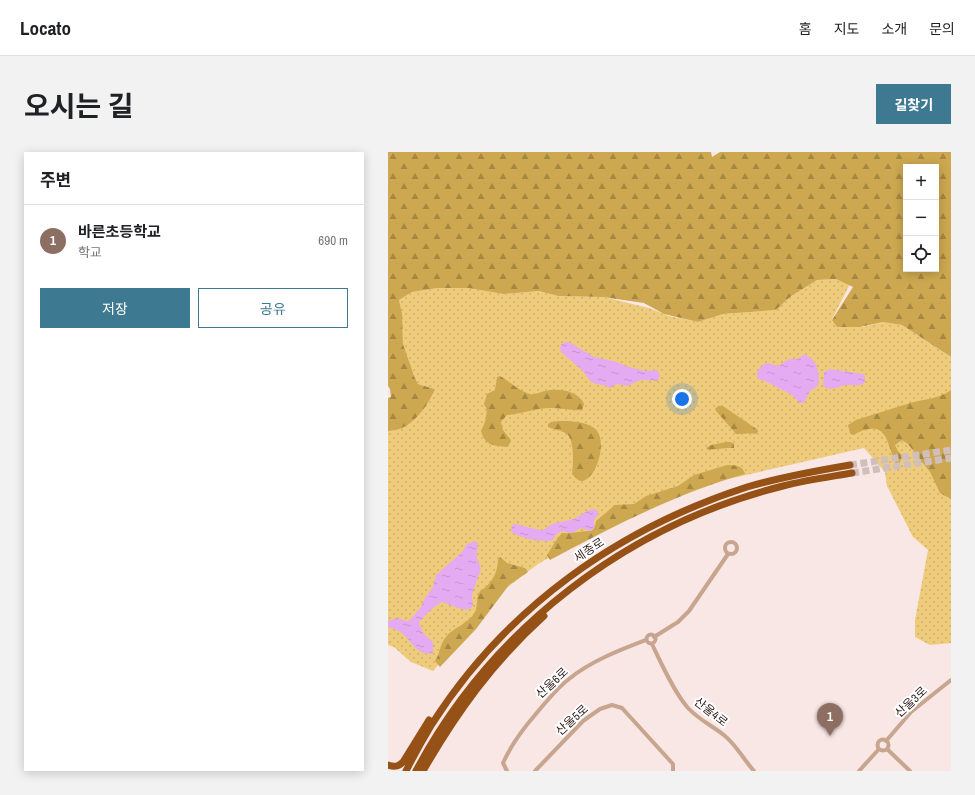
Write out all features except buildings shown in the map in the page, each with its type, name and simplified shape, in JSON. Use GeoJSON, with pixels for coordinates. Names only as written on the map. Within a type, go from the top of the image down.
{"type":"FeatureCollection","features":[{"type":"Feature","properties":{"kind":"highway","name":"세종로"},"geometry":{"type":"LineString","coordinates":[[406,771],[432,724],[477,663],[527,611],[570,576],[642,531],[676,514],[711,500],[748,487],[782,478],[850,465]]}},
{"type":"Feature","properties":{"kind":"highway","name":"세종로"},"geometry":{"type":"LineString","coordinates":[[416,771],[440,730],[484,670],[508,643],[532,620],[580,580],[611,559],[646,539],[680,522],[716,507],[784,486],[852,473]]}},
{"type":"Feature","properties":{"kind":"highway"},"geometry":{"type":"LineString","coordinates":[[401,771],[403,762],[437,709],[478,656],[496,636],[563,578],[578,567],[608,551]]}},
{"type":"Feature","properties":{"kind":"highway"},"geometry":{"type":"LineString","coordinates":[[423,771],[457,714],[478,686],[506,654],[576,587],[611,559]]}},
{"type":"Feature","properties":{"kind":"highway"},"geometry":{"type":"LineString","coordinates":[[390,771],[388,766],[396,766],[403,762]]}},
{"type":"Feature","properties":{"kind":"street"},"geometry":{"type":"LineString","coordinates":[[654,637],[655,641],[652,644],[646,640],[649,636],[652,635],[654,637],[678,622],[688,611],[728,554]]}},
{"type":"Feature","properties":{"kind":"street","name":"산울6로"},"geometry":{"type":"LineString","coordinates":[[507,771],[505,770],[503,764],[516,740],[523,729],[557,690],[570,678],[594,663],[646,640]]}},
{"type":"Feature","properties":{"kind":"street","name":"산울4로"},"geometry":{"type":"LineString","coordinates":[[652,644],[679,697],[700,719],[725,736],[741,753],[752,770]]}},
{"type":"Feature","properties":{"kind":"street","name":"산울3로"},"geometry":{"type":"LineString","coordinates":[[886,741],[912,712],[951,680]]}},
{"type":"Feature","properties":{"kind":"street","name":"산울5로"},"geometry":{"type":"LineString","coordinates":[[535,771],[583,721],[600,709],[612,706],[622,708],[673,764],[673,771]]}},
{"type":"Feature","properties":{"kind":"street"},"geometry":{"type":"LineString","coordinates":[[879,749],[877,745],[878,741],[883,739],[888,745],[887,749],[910,771]]}},
{"type":"Feature","properties":{"kind":"street"},"geometry":{"type":"LineString","coordinates":[[879,749],[887,749]]}},
{"type":"Feature","properties":{"kind":"street"},"geometry":{"type":"LineString","coordinates":[[859,771],[879,749]]}},
{"type":"Feature","properties":{"kind":"shaded area"},"geometry":{"type":"Polygon","coordinates":[[[836,279],[850,284],[832,319],[837,327],[863,327],[883,322],[902,325],[951,357],[951,643],[930,645],[915,637],[915,620],[928,550],[913,537],[887,486],[885,472],[864,448],[733,478],[699,483],[592,533],[538,564],[497,595],[433,671],[411,662],[394,647],[388,645],[388,431],[394,431],[435,389],[418,384],[413,374],[403,343],[399,300],[412,292],[438,288],[479,288],[504,294],[539,291],[558,296],[603,297],[649,308],[669,316],[698,322],[723,314],[776,310],[790,297],[817,280],[836,279]]]}},
{"type":"Feature","properties":{"kind":"green space"},"geometry":{"type":"Polygon","coordinates":[[[388,152],[711,152],[712,157],[720,152],[951,152],[951,357],[902,325],[883,322],[860,327],[837,327],[832,320],[853,287],[836,279],[817,280],[790,297],[776,310],[723,314],[698,322],[664,314],[644,303],[603,297],[558,296],[539,291],[504,294],[469,288],[438,288],[412,292],[399,300],[402,314],[403,344],[414,376],[418,384],[435,389],[428,403],[417,417],[404,427],[388,431],[388,398],[391,397],[388,386],[388,152]]]}},
{"type":"Feature","properties":{"kind":"green space"},"geometry":{"type":"Polygon","coordinates":[[[500,376],[526,393],[530,394],[556,390],[572,393],[581,399],[584,404],[582,410],[545,408],[507,415],[501,422],[503,430],[511,440],[508,447],[488,443],[481,431],[485,422],[487,410],[484,404],[487,394],[495,390],[497,377],[500,376]]]}},
{"type":"Feature","properties":{"kind":"green space"},"geometry":{"type":"Polygon","coordinates":[[[951,390],[951,499],[940,493],[930,472],[908,444],[902,440],[895,445],[902,455],[900,463],[896,464],[888,441],[881,432],[876,429],[870,429],[863,430],[852,435],[850,433],[848,425],[856,420],[910,403],[936,397],[951,390]]]}},
{"type":"Feature","properties":{"kind":"green space"},"geometry":{"type":"Polygon","coordinates":[[[718,406],[723,406],[758,430],[758,432],[756,434],[736,434],[716,411],[715,409],[718,406]]]}},
{"type":"Feature","properties":{"kind":"green space"},"geometry":{"type":"Polygon","coordinates":[[[558,421],[586,424],[594,428],[598,433],[601,440],[599,458],[592,473],[587,479],[580,481],[572,474],[573,453],[570,437],[565,433],[548,427],[548,424],[551,422],[558,421]]]}},
{"type":"Feature","properties":{"kind":"green space"},"geometry":{"type":"Polygon","coordinates":[[[731,442],[734,444],[734,448],[708,450],[706,448],[711,445],[731,442]]]}},
{"type":"Feature","properties":{"kind":"green space"},"geometry":{"type":"Polygon","coordinates":[[[727,465],[738,466],[745,474],[695,491],[645,512],[550,560],[547,555],[562,533],[591,531],[595,527],[596,521],[615,505],[634,504],[646,496],[678,486],[694,475],[727,465]]]}},
{"type":"Feature","properties":{"kind":"green space"},"geometry":{"type":"Polygon","coordinates":[[[500,557],[507,563],[525,568],[528,572],[509,585],[476,629],[440,667],[435,661],[443,640],[448,634],[469,620],[475,612],[479,592],[486,587],[493,578],[498,559],[500,557]]]}},
{"type":"Feature","properties":{"kind":"water"},"geometry":{"type":"Polygon","coordinates":[[[569,342],[594,357],[617,362],[636,369],[647,371],[656,370],[660,376],[657,381],[642,380],[628,386],[617,384],[610,388],[604,385],[596,384],[590,381],[583,371],[561,352],[560,347],[562,344],[569,342]]]}},
{"type":"Feature","properties":{"kind":"water"},"geometry":{"type":"Polygon","coordinates":[[[803,355],[808,356],[815,362],[819,377],[818,386],[810,391],[804,403],[800,403],[792,395],[757,378],[757,372],[762,365],[768,363],[778,366],[789,359],[797,359],[803,355]]]}},
{"type":"Feature","properties":{"kind":"water"},"geometry":{"type":"Polygon","coordinates":[[[830,369],[863,374],[865,376],[864,383],[830,389],[823,386],[824,372],[830,369]]]}},
{"type":"Feature","properties":{"kind":"water"},"geometry":{"type":"Polygon","coordinates":[[[593,509],[598,511],[598,515],[594,520],[594,528],[590,531],[581,528],[572,533],[561,531],[553,540],[543,541],[524,538],[514,534],[511,531],[512,525],[515,524],[543,530],[552,524],[574,519],[593,509]]]}},
{"type":"Feature","properties":{"kind":"water"},"geometry":{"type":"Polygon","coordinates":[[[475,541],[478,543],[477,555],[481,571],[472,595],[473,604],[471,608],[464,609],[442,602],[426,615],[419,623],[423,633],[433,642],[433,653],[423,653],[419,651],[401,633],[388,627],[388,621],[397,618],[407,621],[410,620],[421,607],[425,598],[433,587],[436,575],[462,552],[467,544],[475,541]]]}},
{"type":"Feature","properties":{"kind":"tunnel"},"geometry":{"type":"LineString","coordinates":[[850,465],[951,450]]}},
{"type":"Feature","properties":{"kind":"tunnel"},"geometry":{"type":"LineString","coordinates":[[852,473],[951,458]]}},
{"type":"Feature","properties":{"kind":"place","name":"바른초등학교"},"geometry":{"type":"Point","coordinates":[830,736]}}]}
